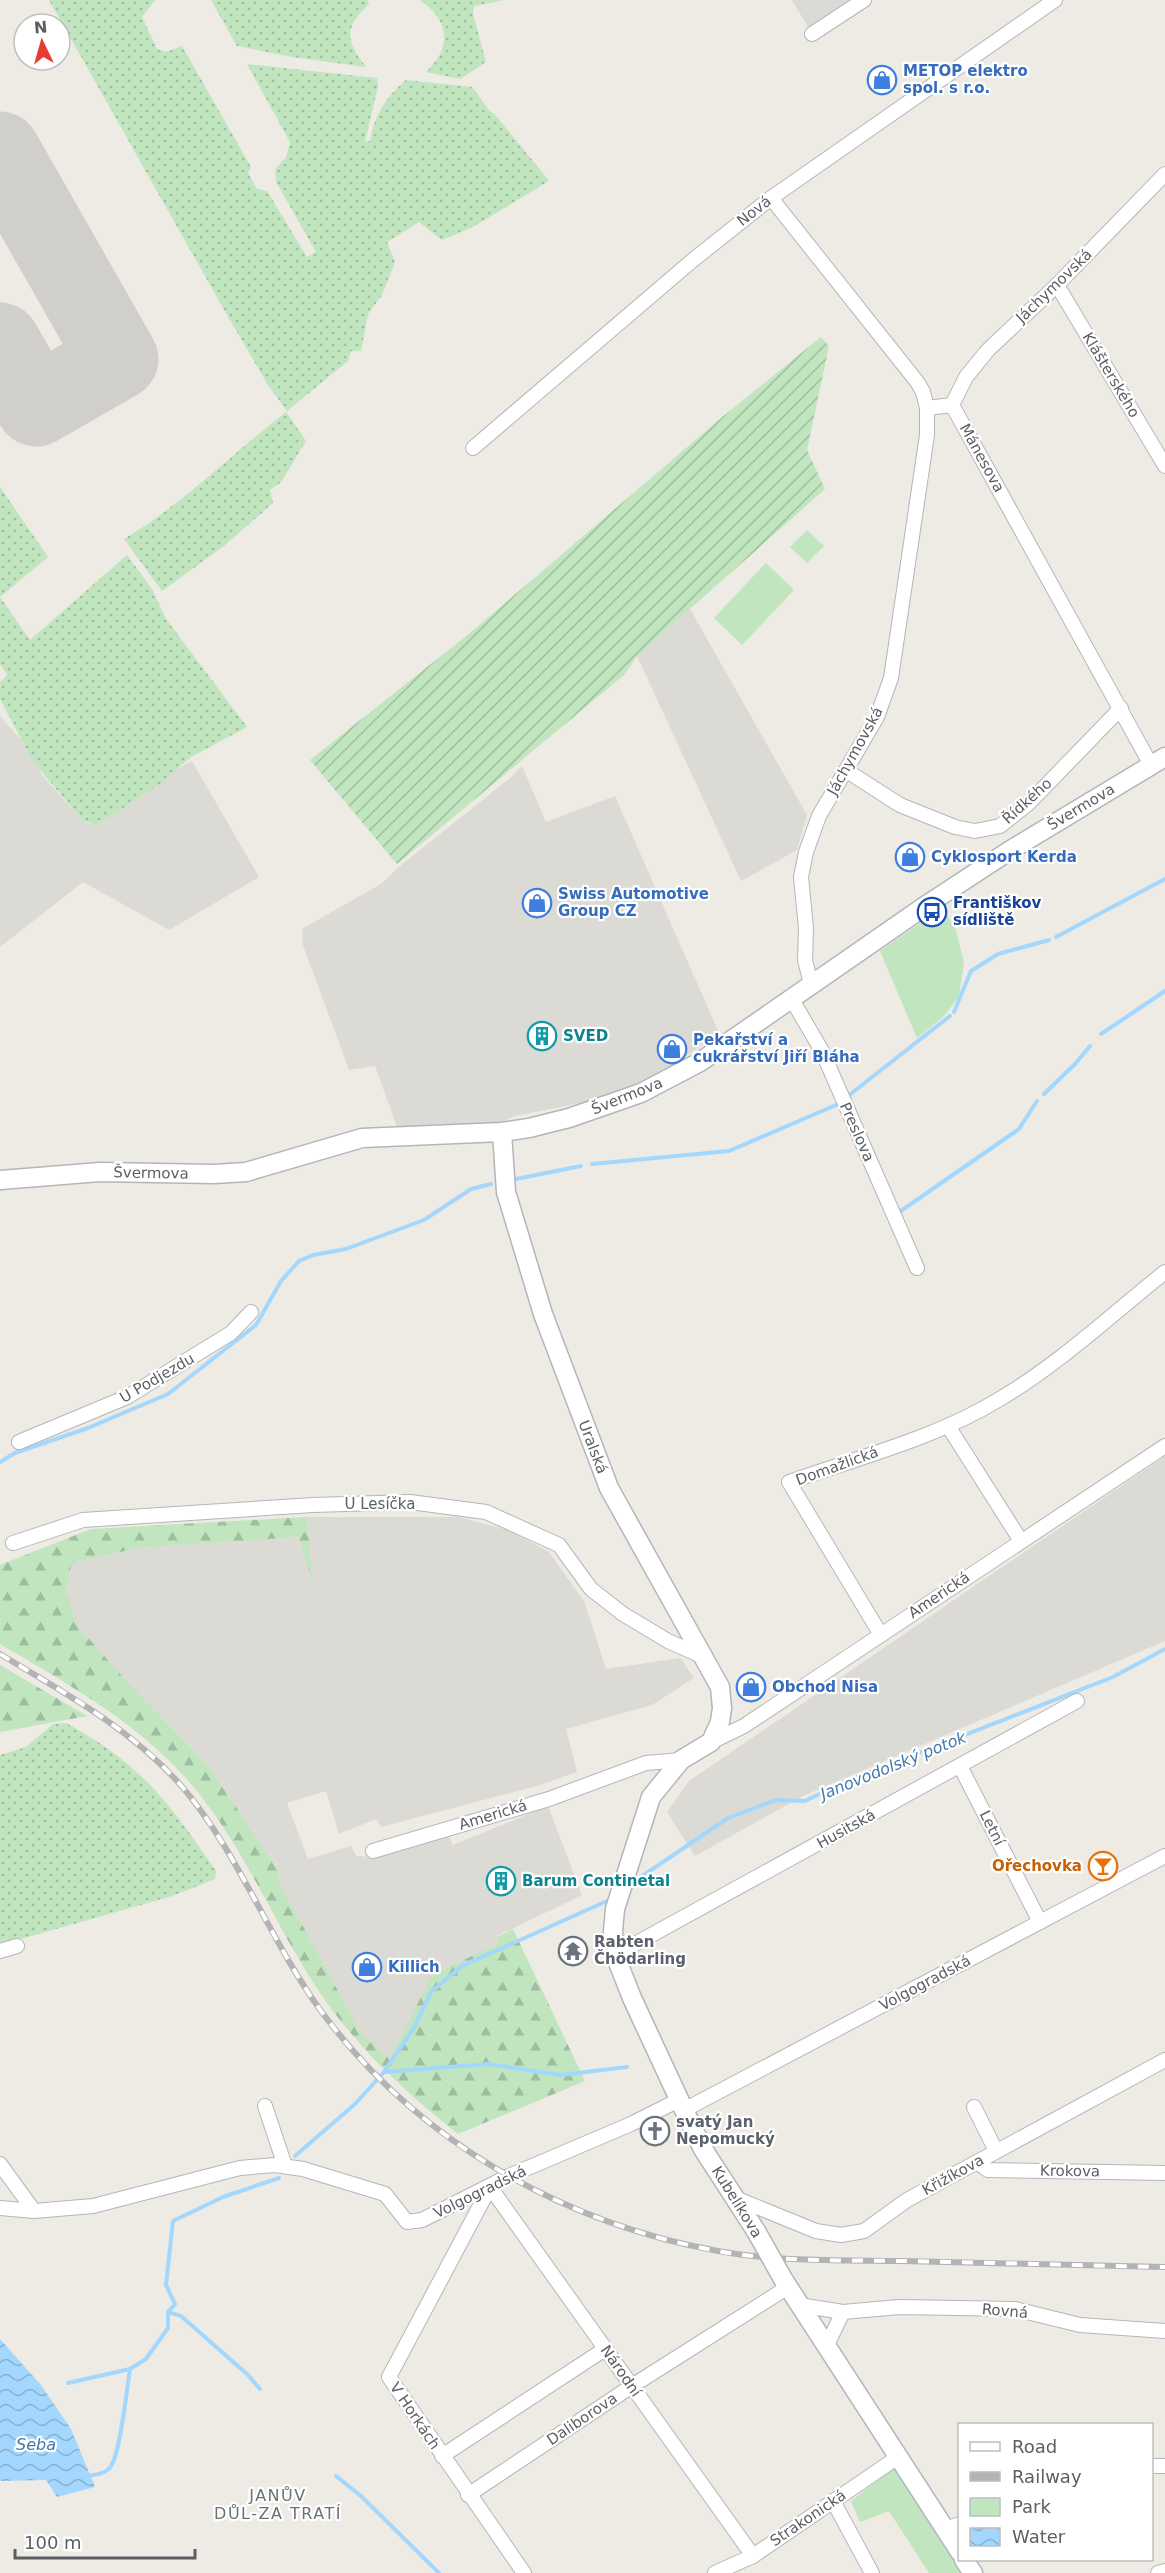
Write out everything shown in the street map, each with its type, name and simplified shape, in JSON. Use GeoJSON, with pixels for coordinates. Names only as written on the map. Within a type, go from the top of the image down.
{"type":"FeatureCollection","features":[{"type":"Feature","properties":{"kind":"street"},"geometry":{"type":"LineString","coordinates":[[812,34],[864,0]]}},
{"type":"Feature","properties":{"kind":"street","name":"Nová"},"geometry":{"type":"LineString","coordinates":[[473,448],[693,260],[771,198],[1054,0]]}},
{"type":"Feature","properties":{"kind":"street","name":"Jáchymovská"},"geometry":{"type":"LineString","coordinates":[[952,405],[966,376],[988,350],[1057,285],[1165,174]]}},
{"type":"Feature","properties":{"kind":"street"},"geometry":{"type":"LineString","coordinates":[[771,198],[918,383],[927,408],[952,405]]}},
{"type":"Feature","properties":{"kind":"street","name":"Klášterského"},"geometry":{"type":"LineString","coordinates":[[1057,285],[1165,466]]}},
{"type":"Feature","properties":{"kind":"street","name":"Mánesova"},"geometry":{"type":"LineString","coordinates":[[952,405],[1121,708],[1158,761]]}},
{"type":"Feature","properties":{"kind":"street","name":"Jáchymovská"},"geometry":{"type":"LineString","coordinates":[[811,984],[805,960],[806,928],[801,877],[810,835],[877,717],[891,678],[927,435],[927,408]]}},
{"type":"Feature","properties":{"kind":"street","name":"Řídkého"},"geometry":{"type":"LineString","coordinates":[[847,771],[900,805],[955,827],[975,831],[1000,826],[1029,802],[1121,708]]}},
{"type":"Feature","properties":{"kind":"street","name":"Švermova"},"geometry":{"type":"LineString","coordinates":[[0,1180],[100,1172],[214,1174],[246,1172],[362,1138],[502,1132],[569,1118],[651,1089],[700,1062],[811,984],[1009,851],[1158,761]]}},
{"type":"Feature","properties":{"kind":"street","name":"Preslova"},"geometry":{"type":"LineString","coordinates":[[791,998],[822,1051],[917,1268]]}},
{"type":"Feature","properties":{"kind":"street","name":"Uralská"},"geometry":{"type":"LineString","coordinates":[[502,1132],[506,1192],[543,1314],[609,1488],[720,1687],[722,1708],[720,1722],[711,1742]]}},
{"type":"Feature","properties":{"kind":"street","name":"Domažlická"},"geometry":{"type":"LineString","coordinates":[[881,1635],[789,1482],[948,1426],[998,1400],[1043,1369],[1165,1272]]}},
{"type":"Feature","properties":{"kind":"street","name":"U Podjezdu"},"geometry":{"type":"LineString","coordinates":[[19,1442],[127,1397],[231,1333],[251,1312]]}},
{"type":"Feature","properties":{"kind":"street"},"geometry":{"type":"LineString","coordinates":[[948,1426],[1021,1541]]}},
{"type":"Feature","properties":{"kind":"street","name":"Americká"},"geometry":{"type":"LineString","coordinates":[[711,1742],[744,1726],[1165,1446]]}},
{"type":"Feature","properties":{"kind":"street","name":"U Lesíčka"},"geometry":{"type":"LineString","coordinates":[[13,1543],[83,1520],[313,1505],[410,1502],[486,1512],[560,1545],[591,1589],[623,1614],[668,1641],[702,1656]]}},
{"type":"Feature","properties":{"kind":"street","name":"Husitská"},"geometry":{"type":"LineString","coordinates":[[615,1955],[1077,1701]]}},
{"type":"Feature","properties":{"kind":"street","name":"Kubelíkova"},"geometry":{"type":"LineString","coordinates":[[711,1742],[681,1760],[651,1797],[615,1909],[613,1931],[615,1955],[632,1998],[703,2149],[756,2231],[799,2305],[898,2457],[952,2526],[958,2546]]}},
{"type":"Feature","properties":{"kind":"street","name":"Americká"},"geometry":{"type":"LineString","coordinates":[[373,1851],[549,1799],[646,1763],[681,1760]]}},
{"type":"Feature","properties":{"kind":"street","name":"Letní"},"geometry":{"type":"LineString","coordinates":[[960,1766],[1040,1922]]}},
{"type":"Feature","properties":{"kind":"street","name":"Volgogradská"},"geometry":{"type":"LineString","coordinates":[[0,2208],[34,2211],[93,2206],[240,2168],[285,2166],[303,2169],[385,2194],[407,2222],[422,2220],[490,2187],[682,2105],[1165,1856]]}},
{"type":"Feature","properties":{"kind":"street"},"geometry":{"type":"LineString","coordinates":[[0,1951],[17,1946]]}},
{"type":"Feature","properties":{"kind":"street","name":"Křižíkova"},"geometry":{"type":"LineString","coordinates":[[735,2198],[816,2231],[841,2235],[864,2231],[907,2200],[1165,2060]]}},
{"type":"Feature","properties":{"kind":"street"},"geometry":{"type":"LineString","coordinates":[[266,2106],[285,2166]]}},
{"type":"Feature","properties":{"kind":"street"},"geometry":{"type":"LineString","coordinates":[[974,2107],[996,2151]]}},
{"type":"Feature","properties":{"kind":"street","name":"Krokova"},"geometry":{"type":"LineString","coordinates":[[977,2162],[988,2170],[1165,2173]]}},
{"type":"Feature","properties":{"kind":"street"},"geometry":{"type":"LineString","coordinates":[[0,2164],[34,2211]]}},
{"type":"Feature","properties":{"kind":"street","name":"Národní"},"geometry":{"type":"LineString","coordinates":[[490,2187],[632,2386],[748,2563]]}},
{"type":"Feature","properties":{"kind":"street","name":"V Horkách"},"geometry":{"type":"LineString","coordinates":[[490,2187],[389,2377],[524,2573]]}},
{"type":"Feature","properties":{"kind":"street","name":"Daliborova"},"geometry":{"type":"LineString","coordinates":[[468,2494],[786,2283]]}},
{"type":"Feature","properties":{"kind":"street","name":"Rovná"},"geometry":{"type":"LineString","coordinates":[[799,2305],[843,2312],[899,2307],[1015,2309],[1080,2325],[1165,2331]]}},
{"type":"Feature","properties":{"kind":"street"},"geometry":{"type":"LineString","coordinates":[[826,2347],[843,2312]]}},
{"type":"Feature","properties":{"kind":"street"},"geometry":{"type":"LineString","coordinates":[[442,2456],[605,2349]]}},
{"type":"Feature","properties":{"kind":"street","name":"Strakonická"},"geometry":{"type":"LineString","coordinates":[[715,2573],[748,2563],[898,2457]]}},
{"type":"Feature","properties":{"kind":"street"},"geometry":{"type":"LineString","coordinates":[[833,2502],[872,2573]]}},
{"type":"Feature","properties":{"kind":"street"},"geometry":{"type":"LineString","coordinates":[[1158,2573],[1165,2571]]}},
{"type":"Feature","properties":{"kind":"shaded area"},"geometry":{"type":"Polygon","coordinates":[[[792,0],[851,0],[808,27],[792,0]]]}},
{"type":"Feature","properties":{"kind":"shaded area"},"geometry":{"type":"Polygon","coordinates":[[[690,609],[807,815],[797,850],[741,881],[637,656],[690,609]]]}},
{"type":"Feature","properties":{"kind":"shaded area"},"geometry":{"type":"Polygon","coordinates":[[[0,716],[22,741],[43,776],[83,821],[89,824],[97,825],[192,761],[259,877],[169,930],[83,882],[0,947],[0,716]]]}},
{"type":"Feature","properties":{"kind":"shaded area"},"geometry":{"type":"Polygon","coordinates":[[[522,766],[546,822],[615,796],[719,1033],[655,1078],[611,1097],[515,1116],[497,1124],[397,1127],[375,1066],[349,1070],[303,945],[302,929],[381,884],[522,766]]]}},
{"type":"Feature","properties":{"kind":"shaded area"},"geometry":{"type":"Polygon","coordinates":[[[1165,1456],[1165,1641],[803,1796],[695,1856],[667,1812],[689,1781],[1165,1456]]]}},
{"type":"Feature","properties":{"kind":"shaded area"},"geometry":{"type":"Polygon","coordinates":[[[307,1517],[459,1517],[508,1530],[549,1552],[584,1601],[606,1669],[680,1658],[694,1678],[652,1705],[566,1729],[577,1772],[540,1785],[381,1827],[376,1819],[339,1834],[326,1791],[287,1803],[308,1859],[351,1846],[356,1856],[371,1857],[447,1833],[453,1845],[548,1806],[582,1895],[497,1936],[499,1943],[433,1975],[390,2060],[362,2035],[279,1882],[278,1870],[210,1768],[76,1624],[66,1587],[72,1563],[138,1548],[300,1537],[312,1580],[307,1517]]]}},
{"type":"Feature","properties":{"kind":"green space"},"geometry":{"type":"Polygon","coordinates":[[[49,0],[155,0],[142,17],[157,49],[166,52],[182,46],[251,167],[248,173],[257,189],[267,191],[307,257],[316,252],[276,182],[275,170],[286,157],[290,142],[247,64],[377,78],[378,86],[365,142],[370,141],[374,123],[382,107],[392,93],[406,80],[472,87],[549,181],[471,228],[442,240],[419,222],[387,242],[395,262],[382,295],[368,314],[361,351],[351,351],[348,361],[287,411],[268,385],[223,308],[72,41],[72,12],[56,12],[49,0]]]}},
{"type":"Feature","properties":{"kind":"green space"},"geometry":{"type":"Polygon","coordinates":[[[211,0],[367,0],[369,4],[355,20],[350,34],[354,49],[366,67],[292,57],[237,46],[211,0]]]}},
{"type":"Feature","properties":{"kind":"green space"},"geometry":{"type":"Polygon","coordinates":[[[420,0],[504,0],[474,6],[473,14],[486,62],[460,79],[426,72],[441,53],[444,34],[437,16],[420,0]]]}},
{"type":"Feature","properties":{"kind":"green space"},"geometry":{"type":"Polygon","coordinates":[[[821,337],[829,346],[807,450],[825,489],[637,656],[624,675],[397,864],[310,760],[470,633],[720,419],[821,337]]]}},
{"type":"Feature","properties":{"kind":"green space"},"geometry":{"type":"Polygon","coordinates":[[[286,412],[306,441],[281,482],[270,490],[273,503],[224,546],[162,591],[124,539],[187,495],[286,412]]]}},
{"type":"Feature","properties":{"kind":"green space"},"geometry":{"type":"Polygon","coordinates":[[[0,487],[48,557],[0,597],[0,487]]]}},
{"type":"Feature","properties":{"kind":"green space"},"geometry":{"type":"Polygon","coordinates":[[[807,530],[824,546],[807,563],[790,547],[807,530]]]}},
{"type":"Feature","properties":{"kind":"green space"},"geometry":{"type":"Polygon","coordinates":[[[127,555],[152,589],[166,619],[247,727],[191,757],[160,784],[97,825],[83,821],[32,760],[0,699],[0,682],[7,675],[0,664],[0,597],[30,640],[127,555]]]}},
{"type":"Feature","properties":{"kind":"green space"},"geometry":{"type":"Polygon","coordinates":[[[766,563],[794,590],[742,645],[714,618],[766,563]]]}},
{"type":"Feature","properties":{"kind":"green space"},"geometry":{"type":"Polygon","coordinates":[[[943,908],[956,930],[964,963],[959,996],[944,1016],[917,1038],[880,951],[943,908]]]}},
{"type":"Feature","properties":{"kind":"green space"},"geometry":{"type":"Polygon","coordinates":[[[307,1517],[313,1585],[299,1537],[138,1548],[72,1563],[66,1587],[76,1624],[210,1768],[278,1870],[279,1882],[362,2035],[390,2059],[432,1975],[499,1943],[497,1937],[513,1929],[585,2081],[458,2134],[377,2062],[324,1999],[294,1951],[236,1847],[220,1822],[184,1776],[143,1737],[120,1719],[74,1688],[0,1644],[0,1565],[91,1529],[307,1517]]]}},
{"type":"Feature","properties":{"kind":"green space"},"geometry":{"type":"Polygon","coordinates":[[[0,1665],[87,1716],[0,1732],[0,1665]]]}},
{"type":"Feature","properties":{"kind":"green space"},"geometry":{"type":"Polygon","coordinates":[[[66,1723],[114,1754],[151,1786],[183,1824],[216,1871],[215,1879],[172,1896],[0,1945],[0,1755],[26,1747],[53,1724],[66,1723]]]}},
{"type":"Feature","properties":{"kind":"green space"},"geometry":{"type":"Polygon","coordinates":[[[894,2468],[964,2573],[929,2573],[889,2511],[860,2522],[851,2501],[894,2468]]]}},
{"type":"Feature","properties":{"kind":"water","name":"Seba"},"geometry":{"type":"Polygon","coordinates":[[[0,2339],[41,2385],[71,2429],[95,2487],[57,2497],[46,2480],[0,2481],[0,2339]]]}},
{"type":"Feature","properties":{"kind":"waterway"},"geometry":{"type":"LineString","coordinates":[[1056,937],[1165,879]]}},
{"type":"Feature","properties":{"kind":"waterway"},"geometry":{"type":"LineString","coordinates":[[954,1012],[971,971],[998,954],[1049,940]]}},
{"type":"Feature","properties":{"kind":"waterway"},"geometry":{"type":"LineString","coordinates":[[1101,1034],[1165,991]]}},
{"type":"Feature","properties":{"kind":"waterway"},"geometry":{"type":"LineString","coordinates":[[848,1096],[950,1016]]}},
{"type":"Feature","properties":{"kind":"waterway"},"geometry":{"type":"LineString","coordinates":[[1044,1094],[1090,1046]]}},
{"type":"Feature","properties":{"kind":"waterway"},"geometry":{"type":"LineString","coordinates":[[898,1213],[1019,1129],[1037,1101]]}},
{"type":"Feature","properties":{"kind":"waterway"},"geometry":{"type":"LineString","coordinates":[[592,1164],[729,1151],[836,1105]]}},
{"type":"Feature","properties":{"kind":"waterway"},"geometry":{"type":"LineString","coordinates":[[511,1180],[581,1166]]}},
{"type":"Feature","properties":{"kind":"waterway"},"geometry":{"type":"LineString","coordinates":[[0,1462],[15,1453],[88,1428],[168,1394],[256,1325],[281,1281],[299,1261],[313,1255],[346,1249],[424,1220],[471,1189],[491,1184]]}},
{"type":"Feature","properties":{"kind":"waterway","name":"Janovodolský potok"},"geometry":{"type":"LineString","coordinates":[[629,1885],[728,1818],[776,1800],[805,1801],[845,1782],[1113,1677],[1165,1649]]}},
{"type":"Feature","properties":{"kind":"waterway","name":"Janovodolský potok"},"geometry":{"type":"LineString","coordinates":[[295,2156],[355,2104],[384,2072],[414,2028],[431,1992],[462,1966],[607,1901]]}},
{"type":"Feature","properties":{"kind":"waterway"},"geometry":{"type":"LineString","coordinates":[[385,2072],[488,2064],[561,2075],[627,2067]]}},
{"type":"Feature","properties":{"kind":"waterway","name":"Janovodolský potok"},"geometry":{"type":"LineString","coordinates":[[68,2383],[130,2369],[146,2359],[168,2328],[168,2312],[175,2304],[166,2285],[173,2221],[223,2197],[279,2178]]}},
{"type":"Feature","properties":{"kind":"waterway"},"geometry":{"type":"LineString","coordinates":[[168,2312],[181,2316],[247,2374],[260,2389]]}},
{"type":"Feature","properties":{"kind":"waterway"},"geometry":{"type":"LineString","coordinates":[[86,2476],[106,2471],[114,2459],[130,2369]]}},
{"type":"Feature","properties":{"kind":"waterway"},"geometry":{"type":"LineString","coordinates":[[336,2476],[362,2497],[439,2573]]}},
{"type":"Feature","properties":{"kind":"runway"},"geometry":{"type":"LineString","coordinates":[[0,152],[118,359],[36,406],[0,343]]}},
{"type":"Feature","properties":{"kind":"railway"},"geometry":{"type":"LineString","coordinates":[[0,1654],[94,1712],[159,1762],[199,1808],[218,1836],[302,1983],[321,2011],[359,2057],[401,2099],[447,2136],[497,2169],[549,2197],[604,2220],[660,2238],[741,2255],[810,2260],[1165,2267]]}},
{"type":"Feature","properties":{"kind":"place","name":"METOP elektro spol. s r.o."},"geometry":{"type":"Point","coordinates":[882,80]}},
{"type":"Feature","properties":{"kind":"place","name":"Cyklosport Kerda"},"geometry":{"type":"Point","coordinates":[910,857]}},
{"type":"Feature","properties":{"kind":"place","name":"Swiss Automotive Group CZ"},"geometry":{"type":"Point","coordinates":[537,903]}},
{"type":"Feature","properties":{"kind":"place","name":"Františkov sídliště"},"geometry":{"type":"Point","coordinates":[932,912]}},
{"type":"Feature","properties":{"kind":"place","name":"SVED"},"geometry":{"type":"Point","coordinates":[542,1036]}},
{"type":"Feature","properties":{"kind":"place","name":"Pekařství a cukrářství Jiří Bláha"},"geometry":{"type":"Point","coordinates":[672,1049]}},
{"type":"Feature","properties":{"kind":"place","name":"Obchod Nisa"},"geometry":{"type":"Point","coordinates":[751,1687]}},
{"type":"Feature","properties":{"kind":"place","name":"Ořechovka"},"geometry":{"type":"Point","coordinates":[1103,1866]}},
{"type":"Feature","properties":{"kind":"place","name":"Barum Continetal"},"geometry":{"type":"Point","coordinates":[501,1881]}},
{"type":"Feature","properties":{"kind":"place","name":"Rabten Čhödarling"},"geometry":{"type":"Point","coordinates":[573,1951]}},
{"type":"Feature","properties":{"kind":"place","name":"Killich"},"geometry":{"type":"Point","coordinates":[367,1967]}},
{"type":"Feature","properties":{"kind":"place","name":"svatý Jan Nepomucký"},"geometry":{"type":"Point","coordinates":[655,2131]}},
{"type":"Feature","properties":{"kind":"district","name":"JANŮV DŮL-ZA TRATÍ"},"geometry":{"type":"Point","coordinates":[278,2504]}}]}
